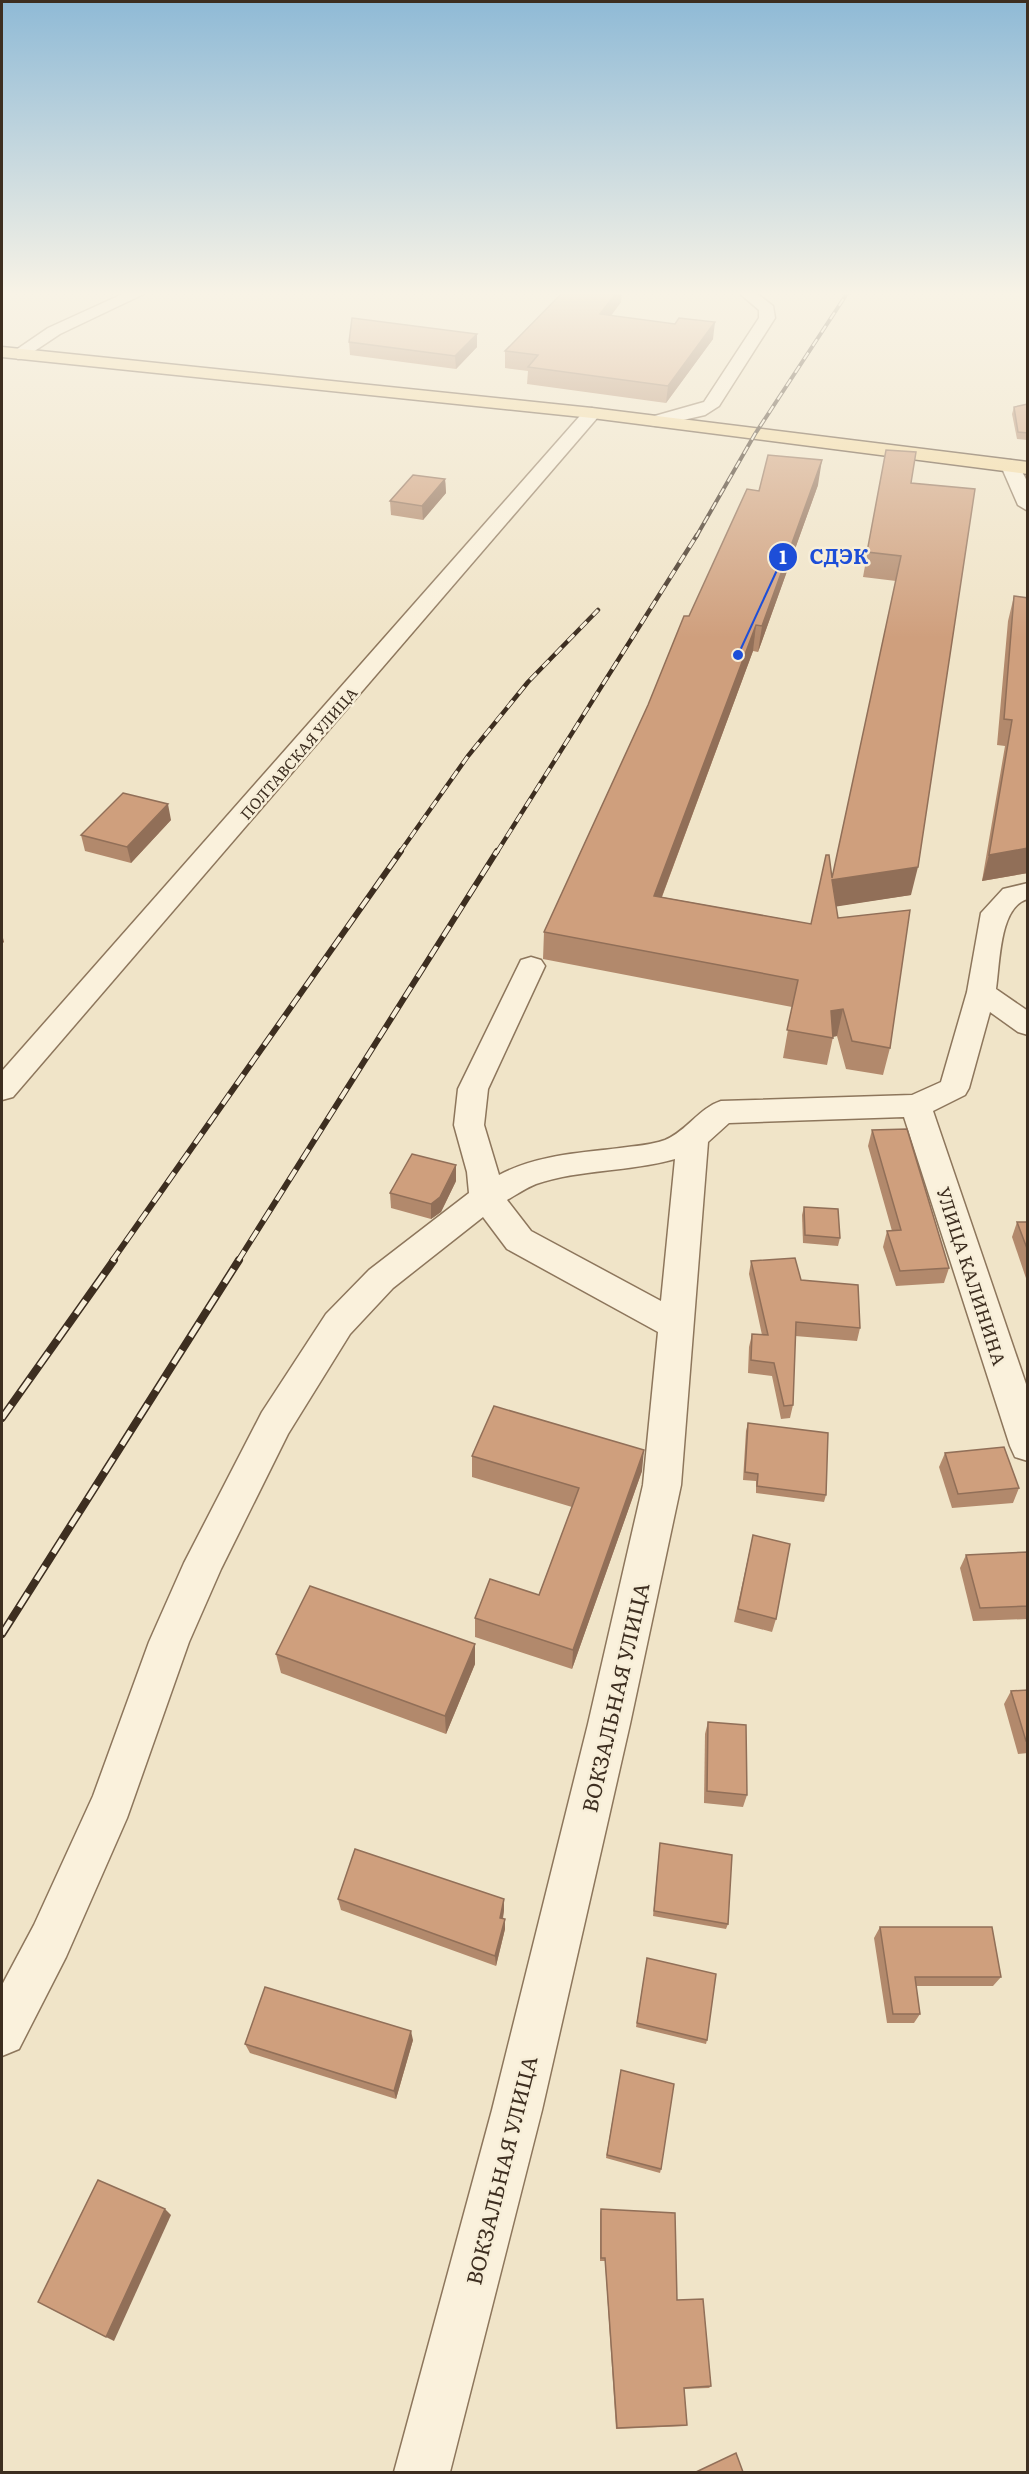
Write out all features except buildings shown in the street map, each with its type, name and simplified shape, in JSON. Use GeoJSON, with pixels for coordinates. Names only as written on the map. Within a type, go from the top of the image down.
{"type":"FeatureCollection","features":[{"type":"Feature","properties":{"kind":"main road"},"geometry":{"type":"LineString","coordinates":[[538,407],[1019,467]]}},
{"type":"Feature","properties":{"kind":"street"},"geometry":{"type":"LineString","coordinates":[[657,421],[707,407]]}},
{"type":"Feature","properties":{"kind":"street","name":"ПОЛТАВСКАЯ УЛИЦА"},"geometry":{"type":"LineString","coordinates":[[2,1090],[347,697],[592,413]]}},
{"type":"Feature","properties":{"kind":"street"},"geometry":{"type":"LineString","coordinates":[[1019,467],[1028,505]]}},
{"type":"Feature","properties":{"kind":"street"},"geometry":{"type":"LineString","coordinates":[[2,2032],[50,1941],[112,1803],[169,1642],[204,1563],[275,1423],[338,1324],[381,1279],[486,1197],[524,1176],[558,1167],[651,1155],[676,1148],[693,1138],[721,1112],[916,1106],[954,1088],[981,992],[994,913],[1012,895],[1028,891]]}},
{"type":"Feature","properties":{"kind":"street"},"geometry":{"type":"LineString","coordinates":[[531,966],[473,1089],[469,1108],[469,1125],[483,1172],[486,1197],[519,1240],[676,1325]]}},
{"type":"Feature","properties":{"kind":"street"},"geometry":{"type":"LineString","coordinates":[[981,992],[1028,1024]]}},
{"type":"Feature","properties":{"kind":"street","name":"УЛИЦА КАЛИНИНА"},"geometry":{"type":"LineString","coordinates":[[916,1106],[1028,1446]]}},
{"type":"Feature","properties":{"kind":"street","name":"ВОКЗАЛЬНАЯ УЛИЦА"},"geometry":{"type":"LineString","coordinates":[[422,2472],[517,2110],[609,1724],[660,1496],[693,1138]]}},
{"type":"Feature","properties":{"kind":"railway"},"geometry":{"type":"LineString","coordinates":[[696,537],[772,407]]}},
{"type":"Feature","properties":{"kind":"railway"},"geometry":{"type":"LineString","coordinates":[[497,852],[697,535]]}},
{"type":"Feature","properties":{"kind":"railway"},"geometry":{"type":"LineString","coordinates":[[400,852],[468,756],[528,682],[598,610]]}},
{"type":"Feature","properties":{"kind":"railway"},"geometry":{"type":"LineString","coordinates":[[112,1261],[401,851]]}},
{"type":"Feature","properties":{"kind":"railway"},"geometry":{"type":"LineString","coordinates":[[238,1261],[497,851]]}},
{"type":"Feature","properties":{"kind":"railway"},"geometry":{"type":"LineString","coordinates":[[2,1418],[114,1260]]}},
{"type":"Feature","properties":{"kind":"railway"},"geometry":{"type":"LineString","coordinates":[[2,1634],[239,1260]]}},
{"type":"Feature","properties":{"kind":"place","name":"СДЭК"},"geometry":{"type":"Point","coordinates":[738,655]}}]}
